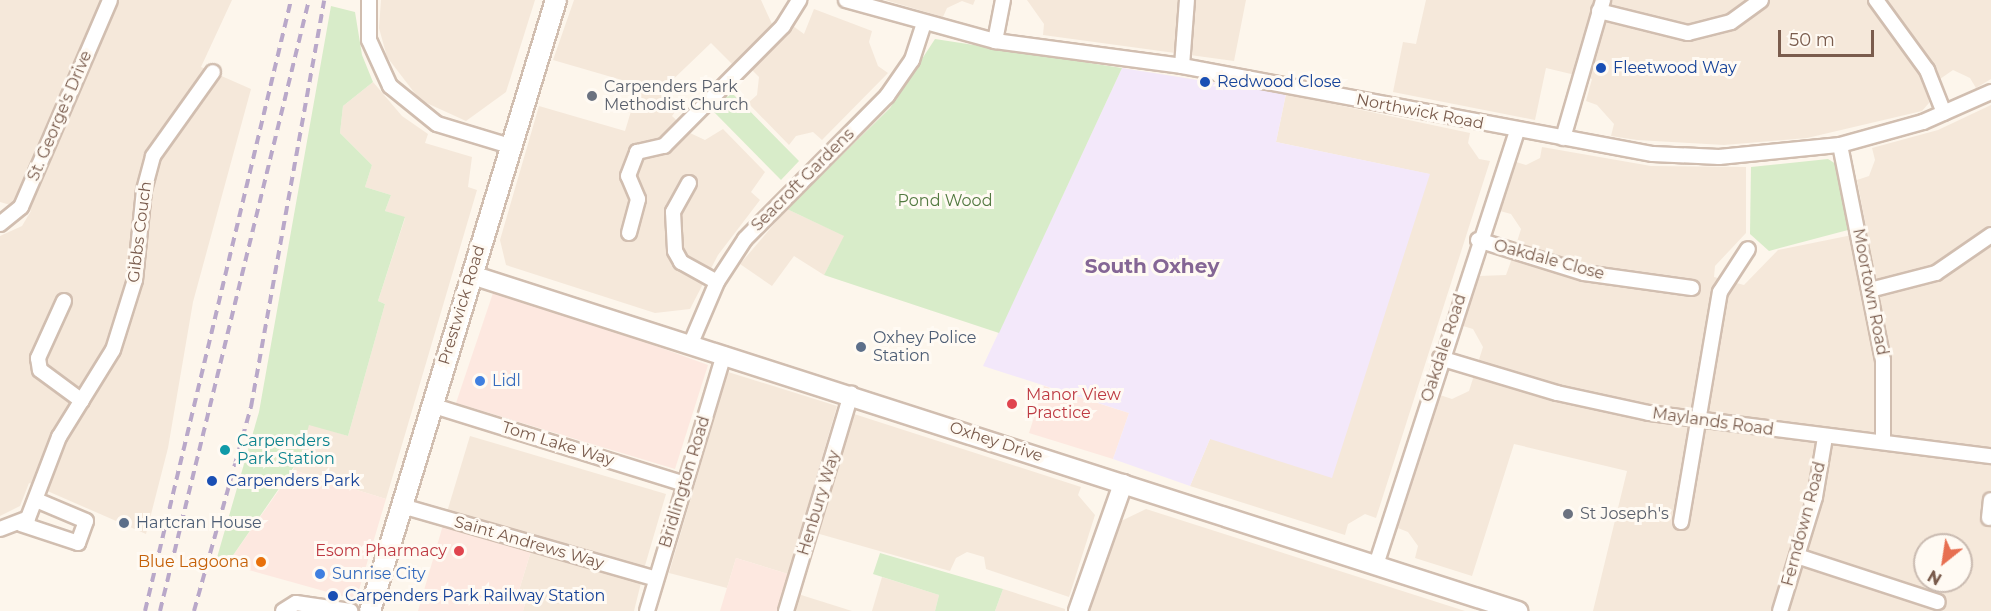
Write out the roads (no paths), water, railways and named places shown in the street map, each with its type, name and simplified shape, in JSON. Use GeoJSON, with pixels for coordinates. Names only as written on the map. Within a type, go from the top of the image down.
{"type":"FeatureCollection","features":[{"type":"Feature","properties":{"kind":"main road","name":"Prestwick Road"},"geometry":{"type":"LineString","coordinates":[[370,611],[556,0]]}},
{"type":"Feature","properties":{"kind":"street","name":"St. George's Drive"},"geometry":{"type":"LineString","coordinates":[[0,224],[21,207],[110,0]]}},
{"type":"Feature","properties":{"kind":"street"},"geometry":{"type":"LineString","coordinates":[[369,0],[369,40],[398,94],[437,124],[510,146]]}},
{"type":"Feature","properties":{"kind":"street"},"geometry":{"type":"LineString","coordinates":[[629,233],[638,199],[628,176],[637,152],[664,146],[783,26],[799,0]]}},
{"type":"Feature","properties":{"kind":"street","name":"Northwick Road"},"geometry":{"type":"LineString","coordinates":[[846,0],[924,24],[995,41],[1182,66],[1517,132],[1710,157],[1840,145],[1944,113],[1991,92]]}},
{"type":"Feature","properties":{"kind":"street"},"geometry":{"type":"LineString","coordinates":[[995,41],[1003,0]]}},
{"type":"Feature","properties":{"kind":"street"},"geometry":{"type":"LineString","coordinates":[[1182,66],[1187,0]]}},
{"type":"Feature","properties":{"kind":"street"},"geometry":{"type":"LineString","coordinates":[[1563,138],[1601,6],[1688,33],[1724,25],[1761,0]]}},
{"type":"Feature","properties":{"kind":"street"},"geometry":{"type":"LineString","coordinates":[[1876,0],[1927,70],[1944,113]]}},
{"type":"Feature","properties":{"kind":"street","name":"Seacroft Gardens"},"geometry":{"type":"LineString","coordinates":[[691,343],[717,282],[757,225],[887,96],[912,60],[924,24]]}},
{"type":"Feature","properties":{"kind":"street","name":"Gibbs Couch"},"geometry":{"type":"LineString","coordinates":[[21,524],[36,500],[51,454],[125,324],[153,156],[213,72]]}},
{"type":"Feature","properties":{"kind":"street","name":"Oakdale Road"},"geometry":{"type":"LineString","coordinates":[[1376,566],[1478,240],[1517,132]]}},
{"type":"Feature","properties":{"kind":"street","name":"Moortown Road"},"geometry":{"type":"LineString","coordinates":[[1840,145],[1870,290],[1885,383],[1883,441]]}},
{"type":"Feature","properties":{"kind":"street"},"geometry":{"type":"LineString","coordinates":[[689,183],[673,212],[675,251],[681,262],[717,282]]}},
{"type":"Feature","properties":{"kind":"street"},"geometry":{"type":"LineString","coordinates":[[1870,290],[1936,273],[1991,235]]}},
{"type":"Feature","properties":{"kind":"street","name":"Oakdale Close"},"geometry":{"type":"LineString","coordinates":[[1478,240],[1584,273],[1692,288]]}},
{"type":"Feature","properties":{"kind":"street"},"geometry":{"type":"LineString","coordinates":[[1681,522],[1702,421],[1720,292],[1748,249]]}},
{"type":"Feature","properties":{"kind":"street","name":"Oxhey Drive"},"geometry":{"type":"LineString","coordinates":[[472,275],[851,394],[1518,611]]}},
{"type":"Feature","properties":{"kind":"street"},"geometry":{"type":"LineString","coordinates":[[64,301],[38,358],[40,370],[82,401]]}},
{"type":"Feature","properties":{"kind":"street","name":"Bridlington Road"},"geometry":{"type":"LineString","coordinates":[[647,611],[724,354]]}},
{"type":"Feature","properties":{"kind":"street","name":"Maylands Road"},"geometry":{"type":"LineString","coordinates":[[1440,358],[1557,393],[1702,421],[1883,441],[1991,456]]}},
{"type":"Feature","properties":{"kind":"street","name":"Henbury Way"},"geometry":{"type":"LineString","coordinates":[[786,611],[851,394]]}},
{"type":"Feature","properties":{"kind":"street","name":"Tom Lake Way"},"geometry":{"type":"LineString","coordinates":[[431,405],[684,484]]}},
{"type":"Feature","properties":{"kind":"street","name":"Ferndown Road"},"geometry":{"type":"LineString","coordinates":[[1779,611],[1797,556],[1825,436]]}},
{"type":"Feature","properties":{"kind":"street"},"geometry":{"type":"LineString","coordinates":[[1078,611],[1123,484]]}},
{"type":"Feature","properties":{"kind":"street"},"geometry":{"type":"LineString","coordinates":[[0,529],[21,524],[78,543],[86,521],[36,500]]}},
{"type":"Feature","properties":{"kind":"street"},"geometry":{"type":"LineString","coordinates":[[1989,518],[1991,501]]}},
{"type":"Feature","properties":{"kind":"street","name":"Saint Andrews Way"},"geometry":{"type":"LineString","coordinates":[[402,507],[656,579]]}},
{"type":"Feature","properties":{"kind":"street"},"geometry":{"type":"LineString","coordinates":[[1797,556],[1938,602]]}},
{"type":"Feature","properties":{"kind":"street"},"geometry":{"type":"LineString","coordinates":[[283,611],[296,603],[350,611]]}},
{"type":"Feature","properties":{"kind":"railway"},"geometry":{"type":"LineString","coordinates":[[145,611],[291,0]]}},
{"type":"Feature","properties":{"kind":"railway"},"geometry":{"type":"LineString","coordinates":[[160,611],[309,0]]}},
{"type":"Feature","properties":{"kind":"railway"},"geometry":{"type":"LineString","coordinates":[[194,611],[251,407],[324,0]]}},
{"type":"Feature","properties":{"kind":"place","name":"Fleetwood Way"},"geometry":{"type":"Point","coordinates":[1601,68]}},
{"type":"Feature","properties":{"kind":"place","name":"Redwood Close"},"geometry":{"type":"Point","coordinates":[1205,82]}},
{"type":"Feature","properties":{"kind":"place","name":"Carpenders Park Methodist Church"},"geometry":{"type":"Point","coordinates":[592,96]}},
{"type":"Feature","properties":{"kind":"place","name":"Oxhey Police Station"},"geometry":{"type":"Point","coordinates":[861,347]}},
{"type":"Feature","properties":{"kind":"place","name":"Lidl"},"geometry":{"type":"Point","coordinates":[480,381]}},
{"type":"Feature","properties":{"kind":"place","name":"Manor View Practice"},"geometry":{"type":"Point","coordinates":[1012,404]}},
{"type":"Feature","properties":{"kind":"place","name":"Carpenders Park Station"},"geometry":{"type":"Point","coordinates":[225,450]}},
{"type":"Feature","properties":{"kind":"place","name":"Carpenders Park"},"geometry":{"type":"Point","coordinates":[212,481]}},
{"type":"Feature","properties":{"kind":"place","name":"St Joseph's"},"geometry":{"type":"Point","coordinates":[1568,514]}},
{"type":"Feature","properties":{"kind":"place","name":"Hartcran House"},"geometry":{"type":"Point","coordinates":[124,523]}},
{"type":"Feature","properties":{"kind":"place","name":"Esom Pharmacy"},"geometry":{"type":"Point","coordinates":[459,551]}},
{"type":"Feature","properties":{"kind":"place","name":"Blue Lagoona"},"geometry":{"type":"Point","coordinates":[261,562]}},
{"type":"Feature","properties":{"kind":"place","name":"Sunrise City"},"geometry":{"type":"Point","coordinates":[320,574]}},
{"type":"Feature","properties":{"kind":"place","name":"Carpenders Park Railway Station"},"geometry":{"type":"Point","coordinates":[333,596]}},
{"type":"Feature","properties":{"kind":"district","name":"South Oxhey"},"geometry":{"type":"Point","coordinates":[1152,266]}},
{"type":"Feature","properties":{"kind":"park label","name":"Pond Wood"},"geometry":{"type":"Point","coordinates":[945,201]}}]}
